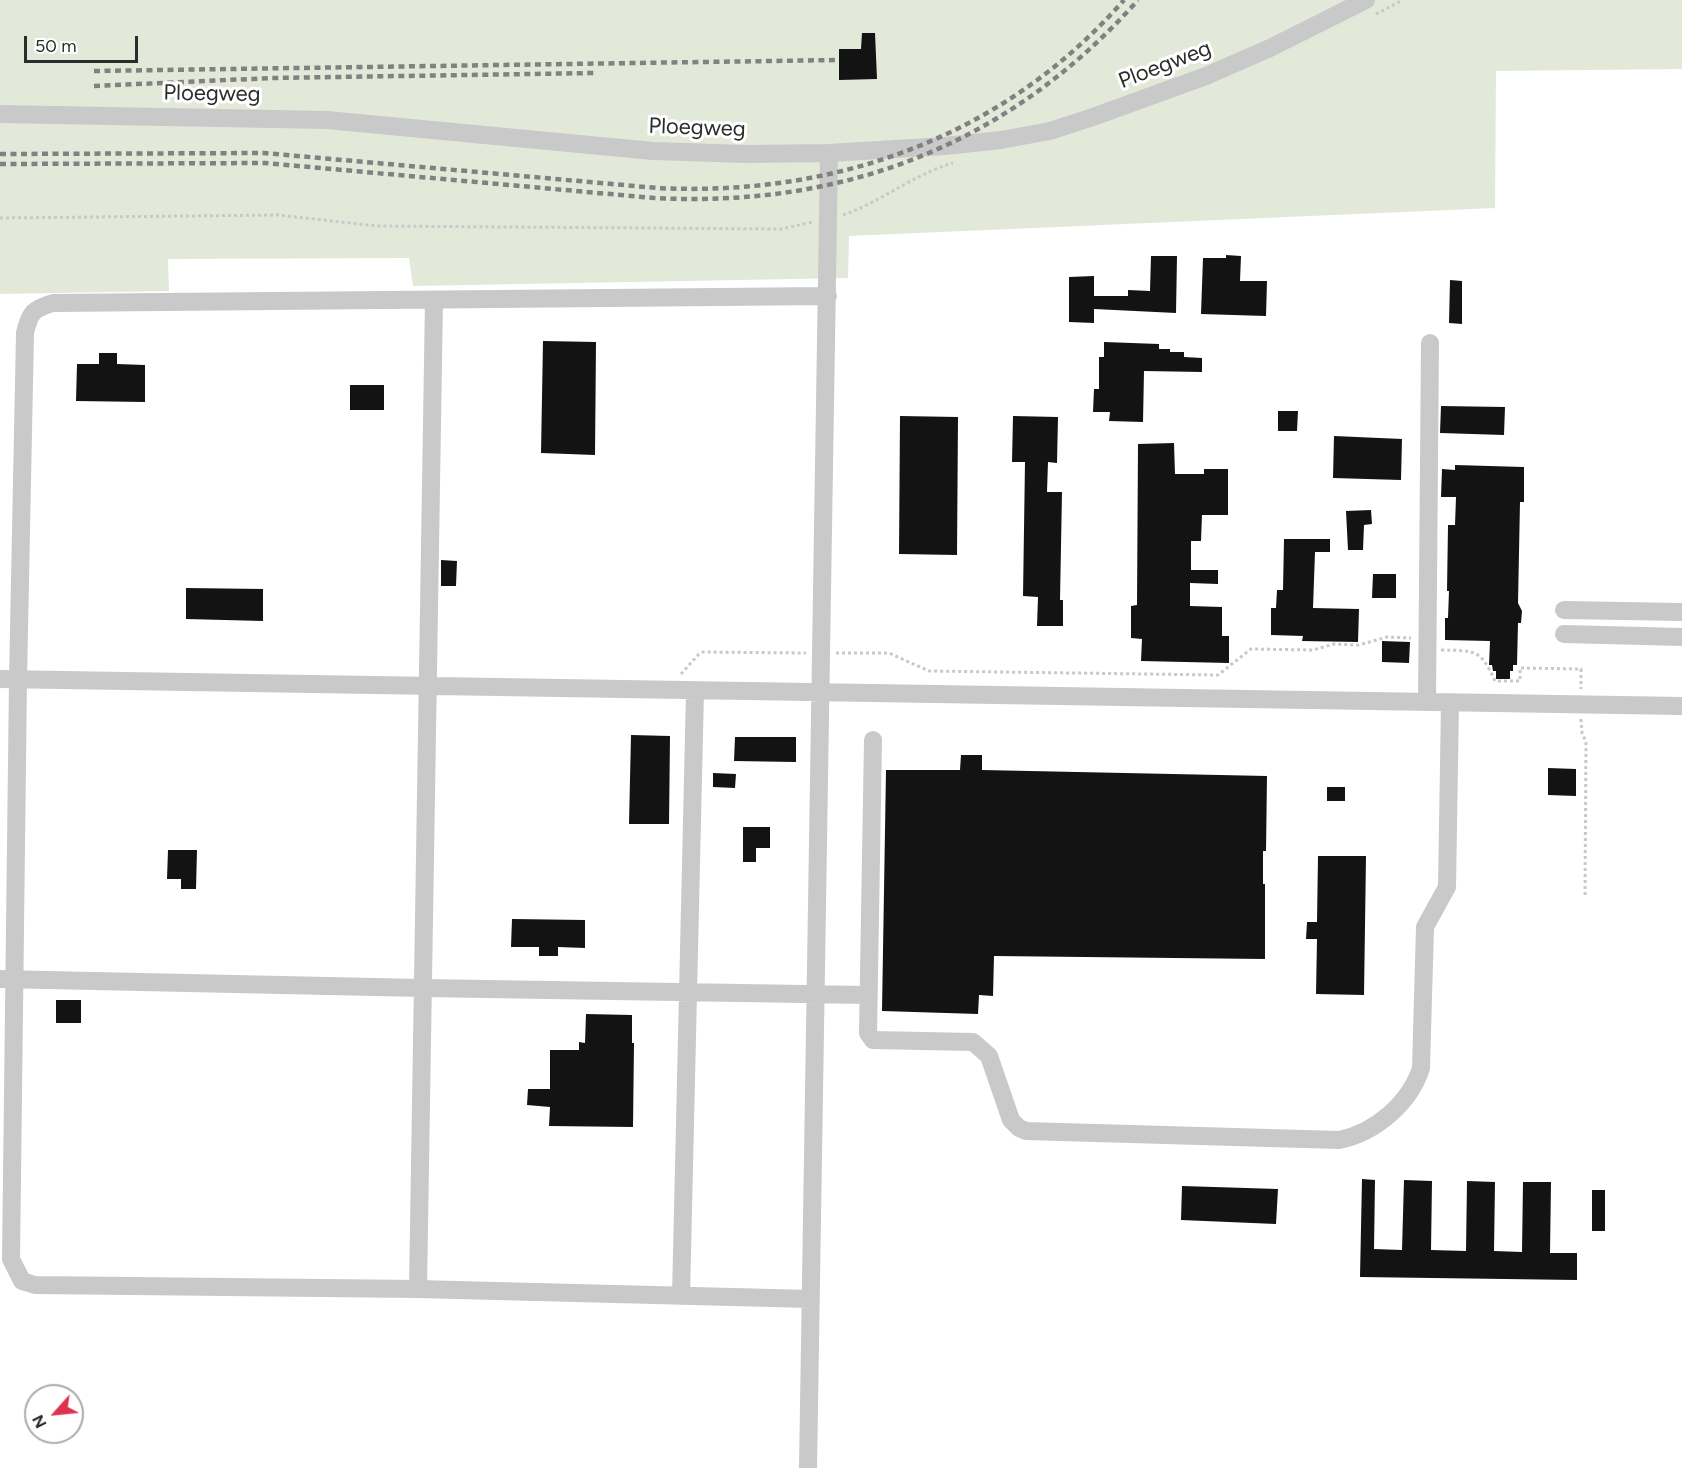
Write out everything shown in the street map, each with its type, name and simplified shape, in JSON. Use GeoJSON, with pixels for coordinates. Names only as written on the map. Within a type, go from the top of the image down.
{"type":"FeatureCollection","features":[{"type":"Feature","properties":{"kind":"street","name":"Ploegweg"},"geometry":{"type":"LineString","coordinates":[[0,114],[327,120],[653,151],[746,154],[829,153],[980,142],[1050,131],[1206,76],[1370,7]]}},
{"type":"Feature","properties":{"kind":"street"},"geometry":{"type":"LineString","coordinates":[[808,1468],[830,219],[829,153]]}},
{"type":"Feature","properties":{"kind":"street"},"geometry":{"type":"LineString","coordinates":[[811,1299],[418,1289],[35,1285],[22,1281],[11,1259],[7,979],[9,679],[25,333],[29,317],[37,308],[53,303],[828,296]]}},
{"type":"Feature","properties":{"kind":"street"},"geometry":{"type":"LineString","coordinates":[[418,1289],[434,300]]}},
{"type":"Feature","properties":{"kind":"street"},"geometry":{"type":"LineString","coordinates":[[1427,702],[1430,342]]}},
{"type":"Feature","properties":{"kind":"street"},"geometry":{"type":"LineString","coordinates":[[1564,610],[1682,612]]}},
{"type":"Feature","properties":{"kind":"street"},"geometry":{"type":"LineString","coordinates":[[1563,634],[1682,637]]}},
{"type":"Feature","properties":{"kind":"street"},"geometry":{"type":"LineString","coordinates":[[9,679],[1682,706]]}},
{"type":"Feature","properties":{"kind":"street"},"geometry":{"type":"LineString","coordinates":[[681,1296],[695,691]]}},
{"type":"Feature","properties":{"kind":"street"},"geometry":{"type":"LineString","coordinates":[[873,740],[868,1033],[873,1040],[973,1042],[989,1056],[1011,1120],[1026,1131],[1339,1140],[1355,1137],[1389,1115],[1417,1082],[1421,1068],[1425,927],[1448,887],[1450,703]]}},
{"type":"Feature","properties":{"kind":"street"},"geometry":{"type":"LineString","coordinates":[[7,979],[868,995]]}},
{"type":"Feature","properties":{"kind":"path"},"geometry":{"type":"LineString","coordinates":[[1370,7],[1403,0]]}},
{"type":"Feature","properties":{"kind":"path"},"geometry":{"type":"LineString","coordinates":[[0,218],[278,215],[377,226],[781,229],[830,219],[862,208],[922,176],[962,161]]}},
{"type":"Feature","properties":{"kind":"green space"},"geometry":{"type":"Polygon","coordinates":[[[0,0],[1682,0],[1682,69],[1496,71],[1495,208],[849,236],[848,278],[413,286],[409,258],[168,259],[169,291],[0,294],[0,0]]]}},
{"type":"Feature","properties":{"kind":"building"},"geometry":{"type":"Polygon","coordinates":[[[862,33],[875,33],[877,79],[839,80],[839,49],[861,49],[862,33]]]}},
{"type":"Feature","properties":{"kind":"building"},"geometry":{"type":"Polygon","coordinates":[[[1226,255],[1241,256],[1240,281],[1267,281],[1266,316],[1201,314],[1203,258],[1226,258],[1226,255]]]}},
{"type":"Feature","properties":{"kind":"building"},"geometry":{"type":"Polygon","coordinates":[[[1151,256],[1177,256],[1176,313],[1094,309],[1094,323],[1069,322],[1069,277],[1094,276],[1094,296],[1128,296],[1128,290],[1150,291],[1151,256]]]}},
{"type":"Feature","properties":{"kind":"building"},"geometry":{"type":"Polygon","coordinates":[[[1450,280],[1462,281],[1462,324],[1449,323],[1450,280]]]}},
{"type":"Feature","properties":{"kind":"building"},"geometry":{"type":"Polygon","coordinates":[[[543,341],[596,342],[595,455],[541,453],[543,341]]]}},
{"type":"Feature","properties":{"kind":"building"},"geometry":{"type":"Polygon","coordinates":[[[1104,342],[1159,344],[1159,349],[1184,352],[1184,357],[1202,358],[1202,372],[1144,371],[1143,422],[1109,421],[1110,412],[1093,412],[1094,389],[1099,389],[1099,357],[1104,357],[1104,342]]]}},
{"type":"Feature","properties":{"kind":"building"},"geometry":{"type":"Polygon","coordinates":[[[99,353],[117,353],[117,364],[145,365],[145,402],[76,401],[77,364],[99,364],[99,353]]]}},
{"type":"Feature","properties":{"kind":"building"},"geometry":{"type":"Polygon","coordinates":[[[350,385],[384,385],[384,410],[350,410],[350,385]]]}},
{"type":"Feature","properties":{"kind":"building"},"geometry":{"type":"Polygon","coordinates":[[[1441,406],[1505,407],[1504,435],[1440,433],[1441,406]]]}},
{"type":"Feature","properties":{"kind":"building"},"geometry":{"type":"Polygon","coordinates":[[[1278,411],[1298,411],[1297,431],[1278,431],[1278,411]]]}},
{"type":"Feature","properties":{"kind":"building"},"geometry":{"type":"Polygon","coordinates":[[[900,416],[958,417],[957,555],[899,554],[900,416]]]}},
{"type":"Feature","properties":{"kind":"building"},"geometry":{"type":"Polygon","coordinates":[[[1013,416],[1058,417],[1057,463],[1048,462],[1047,492],[1062,492],[1060,600],[1063,600],[1063,626],[1037,626],[1038,597],[1023,596],[1025,462],[1012,462],[1013,416]]]}},
{"type":"Feature","properties":{"kind":"building"},"geometry":{"type":"Polygon","coordinates":[[[1334,436],[1402,439],[1401,480],[1333,478],[1334,436]]]}},
{"type":"Feature","properties":{"kind":"building"},"geometry":{"type":"Polygon","coordinates":[[[1174,443],[1175,474],[1204,474],[1204,469],[1228,469],[1228,515],[1202,515],[1201,541],[1191,541],[1191,570],[1218,570],[1218,584],[1190,583],[1190,606],[1222,607],[1222,636],[1229,636],[1229,663],[1141,661],[1142,639],[1131,638],[1131,606],[1137,605],[1138,444],[1174,443]]]}},
{"type":"Feature","properties":{"kind":"building"},"geometry":{"type":"Polygon","coordinates":[[[1455,465],[1524,467],[1524,502],[1520,502],[1518,603],[1522,611],[1521,623],[1518,623],[1517,665],[1513,665],[1513,671],[1510,671],[1510,679],[1496,679],[1496,671],[1493,671],[1492,665],[1489,665],[1490,641],[1445,640],[1449,591],[1447,591],[1448,525],[1455,525],[1456,497],[1441,497],[1442,469],[1455,470],[1455,465]]]}},
{"type":"Feature","properties":{"kind":"building"},"geometry":{"type":"Polygon","coordinates":[[[1371,510],[1372,524],[1364,525],[1363,550],[1348,550],[1346,511],[1371,510]]]}},
{"type":"Feature","properties":{"kind":"building"},"geometry":{"type":"Polygon","coordinates":[[[1284,539],[1330,539],[1330,552],[1315,552],[1313,608],[1359,609],[1358,642],[1302,641],[1303,636],[1271,635],[1271,608],[1276,608],[1277,590],[1283,590],[1284,539]]]}},
{"type":"Feature","properties":{"kind":"building"},"geometry":{"type":"Polygon","coordinates":[[[441,560],[457,561],[456,586],[441,586],[441,560]]]}},
{"type":"Feature","properties":{"kind":"building"},"geometry":{"type":"Polygon","coordinates":[[[1373,574],[1396,574],[1396,598],[1372,598],[1373,574]]]}},
{"type":"Feature","properties":{"kind":"building"},"geometry":{"type":"Polygon","coordinates":[[[186,588],[263,589],[263,621],[186,619],[186,588]]]}},
{"type":"Feature","properties":{"kind":"building"},"geometry":{"type":"Polygon","coordinates":[[[1382,641],[1410,642],[1409,663],[1382,662],[1382,641]]]}},
{"type":"Feature","properties":{"kind":"building"},"geometry":{"type":"Polygon","coordinates":[[[631,735],[670,736],[669,824],[629,824],[631,735]]]}},
{"type":"Feature","properties":{"kind":"building"},"geometry":{"type":"Polygon","coordinates":[[[735,737],[796,737],[796,762],[734,761],[735,737]]]}},
{"type":"Feature","properties":{"kind":"building"},"geometry":{"type":"Polygon","coordinates":[[[961,755],[982,755],[982,770],[1267,776],[1266,851],[1263,851],[1265,959],[994,956],[993,996],[979,995],[978,1014],[882,1011],[886,770],[960,770],[961,755]]]}},
{"type":"Feature","properties":{"kind":"building"},"geometry":{"type":"Polygon","coordinates":[[[1548,768],[1576,769],[1576,796],[1548,795],[1548,768]]]}},
{"type":"Feature","properties":{"kind":"building"},"geometry":{"type":"Polygon","coordinates":[[[713,773],[736,774],[735,788],[713,787],[713,773]]]}},
{"type":"Feature","properties":{"kind":"building"},"geometry":{"type":"Polygon","coordinates":[[[1327,787],[1345,787],[1345,801],[1327,801],[1327,787]]]}},
{"type":"Feature","properties":{"kind":"building"},"geometry":{"type":"Polygon","coordinates":[[[743,827],[770,827],[770,848],[756,848],[756,862],[743,862],[743,827]]]}},
{"type":"Feature","properties":{"kind":"building"},"geometry":{"type":"Polygon","coordinates":[[[168,850],[197,850],[196,889],[181,889],[181,879],[167,879],[168,850]]]}},
{"type":"Feature","properties":{"kind":"building"},"geometry":{"type":"Polygon","coordinates":[[[1318,856],[1366,856],[1364,995],[1316,994],[1317,939],[1306,939],[1307,922],[1317,922],[1318,856]]]}},
{"type":"Feature","properties":{"kind":"building"},"geometry":{"type":"Polygon","coordinates":[[[512,919],[585,920],[585,948],[558,947],[558,956],[539,956],[539,947],[511,947],[512,919]]]}},
{"type":"Feature","properties":{"kind":"building"},"geometry":{"type":"Polygon","coordinates":[[[56,1000],[81,1000],[81,1023],[56,1023],[56,1000]]]}},
{"type":"Feature","properties":{"kind":"building"},"geometry":{"type":"Polygon","coordinates":[[[586,1014],[632,1015],[633,1127],[549,1126],[550,1107],[527,1105],[528,1089],[550,1089],[550,1050],[579,1050],[579,1042],[585,1043],[586,1014]]]}},
{"type":"Feature","properties":{"kind":"building"},"geometry":{"type":"Polygon","coordinates":[[[1362,1179],[1375,1180],[1374,1249],[1402,1250],[1404,1180],[1432,1181],[1431,1250],[1466,1251],[1467,1181],[1495,1182],[1494,1251],[1522,1252],[1523,1182],[1551,1182],[1550,1253],[1577,1253],[1577,1280],[1360,1277],[1362,1179]]]}},
{"type":"Feature","properties":{"kind":"building"},"geometry":{"type":"Polygon","coordinates":[[[1182,1186],[1278,1189],[1276,1224],[1181,1220],[1182,1186]]]}},
{"type":"Feature","properties":{"kind":"building"},"geometry":{"type":"Polygon","coordinates":[[[1592,1190],[1605,1190],[1605,1231],[1592,1231],[1592,1190]]]}},
{"type":"Feature","properties":{"kind":"railway"},"geometry":{"type":"LineString","coordinates":[[0,154],[264,153],[657,188],[723,188],[788,182],[851,169],[912,149],[970,122],[1025,88],[1077,48],[1124,0]]}},
{"type":"Feature","properties":{"kind":"railway"},"geometry":{"type":"LineString","coordinates":[[0,164],[265,163],[654,198],[724,198],[792,192],[857,178],[920,157],[979,129],[1035,93],[1088,50],[1138,0]]}},
{"type":"Feature","properties":{"kind":"railway"},"geometry":{"type":"LineString","coordinates":[[94,71],[838,60]]}},
{"type":"Feature","properties":{"kind":"railway"},"geometry":{"type":"LineString","coordinates":[[94,86],[272,78],[595,73]]}}]}
